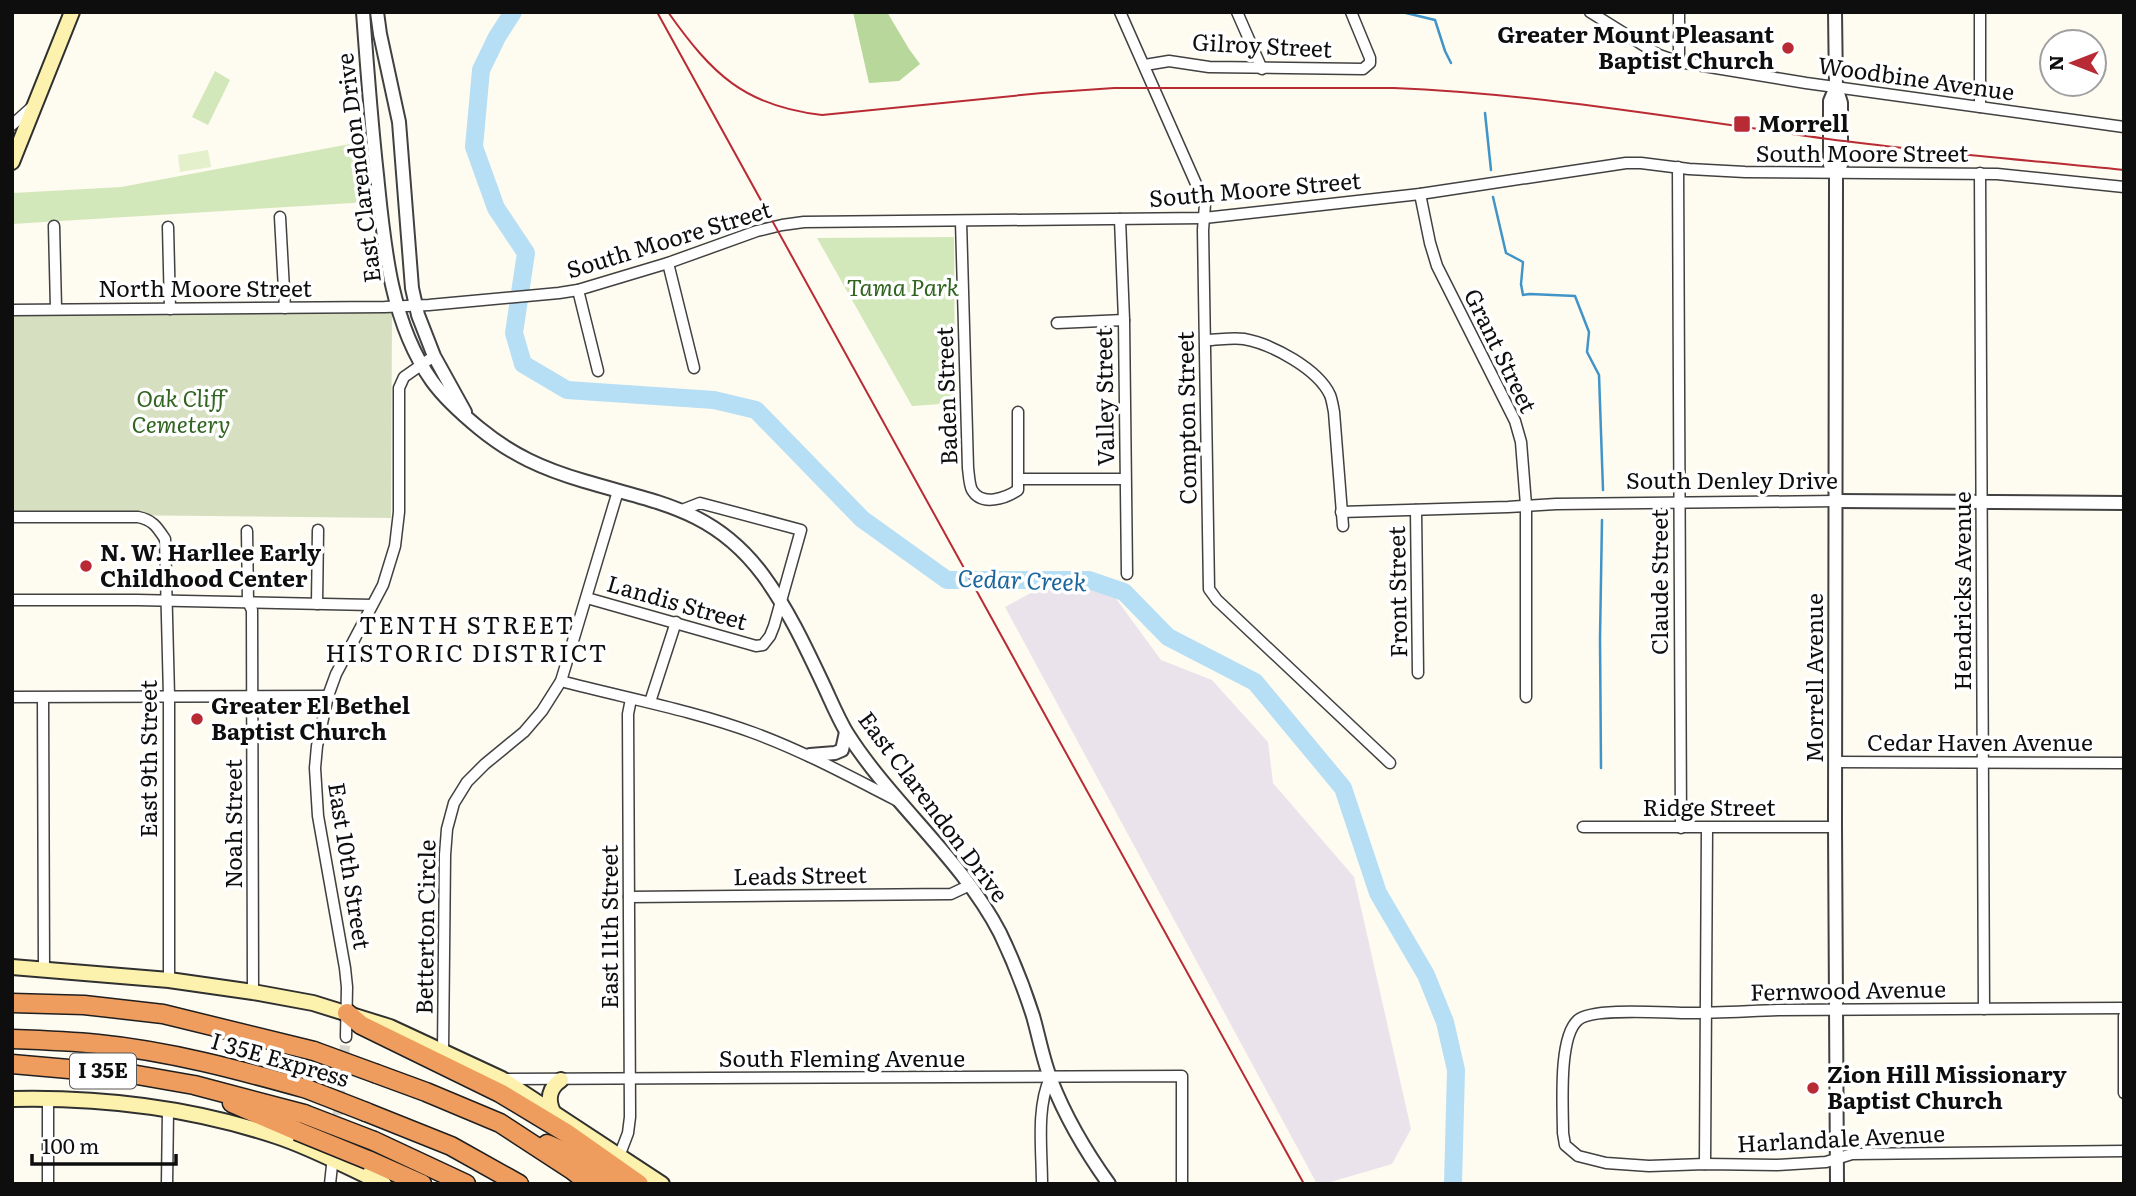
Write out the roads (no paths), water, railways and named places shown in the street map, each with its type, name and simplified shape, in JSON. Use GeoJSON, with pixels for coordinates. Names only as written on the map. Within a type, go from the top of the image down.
{"type":"FeatureCollection","features":[{"type":"Feature","properties":{"kind":"highway"},"geometry":{"type":"LineString","coordinates":[[12,992],[91,996],[314,1051],[426,1092],[500,1123],[575,1156],[617,1184]]}},
{"type":"Feature","properties":{"kind":"highway"},"geometry":{"type":"LineString","coordinates":[[12,1003],[84,1005],[163,1014]]}},
{"type":"Feature","properties":{"kind":"highway"},"geometry":{"type":"LineString","coordinates":[[347,1013],[361,1025],[500,1093],[568,1134],[639,1184]]}},
{"type":"Feature","properties":{"kind":"highway","name":"I 35E Express"},"geometry":{"type":"LineString","coordinates":[[12,1039],[97,1043],[142,1050],[239,1070],[307,1089],[451,1146],[519,1184]]}},
{"type":"Feature","properties":{"kind":"highway","name":"I 35E"},"geometry":{"type":"LineString","coordinates":[[12,1064],[137,1075],[194,1085],[301,1123],[374,1141],[466,1184]]}},
{"type":"Feature","properties":{"kind":"highway"},"geometry":{"type":"LineString","coordinates":[[301,1123],[368,1160],[422,1184]]}},
{"type":"Feature","properties":{"kind":"highway"},"geometry":{"type":"LineString","coordinates":[[500,1123],[590,1184]]}},
{"type":"Feature","properties":{"kind":"main road"},"geometry":{"type":"LineString","coordinates":[[12,162],[72,12]]}},
{"type":"Feature","properties":{"kind":"main road"},"geometry":{"type":"LineString","coordinates":[[12,967],[169,979],[253,992],[313,1003],[390,1027],[502,1079],[662,1184]]}},
{"type":"Feature","properties":{"kind":"main road"},"geometry":{"type":"LineString","coordinates":[[554,1112],[550,1104],[550,1093],[552,1087],[561,1080]]}},
{"type":"Feature","properties":{"kind":"main road"},"geometry":{"type":"LineString","coordinates":[[12,1099],[105,1100],[220,1121],[279,1137],[333,1156],[384,1184]]}},
{"type":"Feature","properties":{"kind":"street","name":"East Clarendon Drive"},"geometry":{"type":"LineString","coordinates":[[363,12],[380,203],[390,275],[398,306],[421,364],[443,396],[498,444],[551,471],[682,510],[712,525],[737,545],[761,573],[780,601],[846,732],[898,801],[970,885],[999,933],[1017,971],[1033,1016],[1050,1078],[1066,1112],[1109,1184]]}},
{"type":"Feature","properties":{"kind":"street","name":"East Clarendon Drive"},"geometry":{"type":"LineString","coordinates":[[377,12],[399,122],[412,288],[416,306],[434,356],[470,421]]}},
{"type":"Feature","properties":{"kind":"street","name":"Compton Street"},"geometry":{"type":"LineString","coordinates":[[1121,12],[1205,200],[1209,589],[1217,600],[1390,764]]}},
{"type":"Feature","properties":{"kind":"street"},"geometry":{"type":"LineString","coordinates":[[1237,12],[1262,69]]}},
{"type":"Feature","properties":{"kind":"street","name":"Gilroy Street"},"geometry":{"type":"LineString","coordinates":[[1145,65],[1169,61],[1209,67],[1262,69],[1367,67],[1370,58],[1351,12]]}},
{"type":"Feature","properties":{"kind":"street","name":"Woodbine Avenue"},"geometry":{"type":"LineString","coordinates":[[1591,12],[1660,55],[1679,62],[2124,127]]}},
{"type":"Feature","properties":{"kind":"street"},"geometry":{"type":"LineString","coordinates":[[1679,12],[1679,62]]}},
{"type":"Feature","properties":{"kind":"street","name":"Morrell Avenue"},"geometry":{"type":"LineString","coordinates":[[1835,12],[1836,87],[1829,102],[1830,165],[1836,172],[1835,828],[1838,1184]]}},
{"type":"Feature","properties":{"kind":"street"},"geometry":{"type":"LineString","coordinates":[[1980,12],[1980,107]]}},
{"type":"Feature","properties":{"kind":"street"},"geometry":{"type":"LineString","coordinates":[[12,125],[37,102]]}},
{"type":"Feature","properties":{"kind":"street","name":"South Moore Street"},"geometry":{"type":"LineString","coordinates":[[398,306],[578,290],[668,263],[757,231],[804,222],[1204,218],[1420,194],[1626,163],[1651,163],[1709,171],[2022,175],[2124,187]]}},
{"type":"Feature","properties":{"kind":"street","name":"Claude Street"},"geometry":{"type":"LineString","coordinates":[[1678,167],[1681,828]]}},
{"type":"Feature","properties":{"kind":"street","name":"Hendricks Avenue"},"geometry":{"type":"LineString","coordinates":[[1980,173],[1984,1009]]}},
{"type":"Feature","properties":{"kind":"street","name":"Grant Street"},"geometry":{"type":"LineString","coordinates":[[1420,194],[1437,266],[1515,421],[1521,442],[1526,505],[1526,697]]}},
{"type":"Feature","properties":{"kind":"street"},"geometry":{"type":"LineString","coordinates":[[380,203],[405,202]]}},
{"type":"Feature","properties":{"kind":"street"},"geometry":{"type":"LineString","coordinates":[[280,218],[285,308]]}},
{"type":"Feature","properties":{"kind":"street","name":"Valley Street"},"geometry":{"type":"LineString","coordinates":[[1120,219],[1127,574]]}},
{"type":"Feature","properties":{"kind":"street","name":"Baden Street"},"geometry":{"type":"LineString","coordinates":[[961,221],[970,486],[980,498],[990,500],[1009,496],[1019,485]]}},
{"type":"Feature","properties":{"kind":"street"},"geometry":{"type":"LineString","coordinates":[[54,226],[55,308]]}},
{"type":"Feature","properties":{"kind":"street"},"geometry":{"type":"LineString","coordinates":[[168,228],[170,309]]}},
{"type":"Feature","properties":{"kind":"street"},"geometry":{"type":"LineString","coordinates":[[668,263],[694,368]]}},
{"type":"Feature","properties":{"kind":"street"},"geometry":{"type":"LineString","coordinates":[[578,290],[597,371]]}},
{"type":"Feature","properties":{"kind":"street","name":"North Moore Street"},"geometry":{"type":"LineString","coordinates":[[12,310],[398,306]]}},
{"type":"Feature","properties":{"kind":"street"},"geometry":{"type":"LineString","coordinates":[[1057,323],[1124,320]]}},
{"type":"Feature","properties":{"kind":"street"},"geometry":{"type":"LineString","coordinates":[[1206,340],[1243,339],[1261,344],[1300,363],[1319,378],[1331,396],[1334,412],[1343,526]]}},
{"type":"Feature","properties":{"kind":"street","name":"East 10th Street"},"geometry":{"type":"LineString","coordinates":[[346,1037],[345,968],[318,816],[317,746],[328,696],[345,653],[372,606],[390,566],[398,527],[399,388],[404,377],[434,356]]}},
{"type":"Feature","properties":{"kind":"street"},"geometry":{"type":"LineString","coordinates":[[1018,412],[1019,485],[1125,479]]}},
{"type":"Feature","properties":{"kind":"street","name":"Betterton Circle"},"geometry":{"type":"LineString","coordinates":[[443,1051],[445,855],[447,829],[454,803],[467,782],[524,732],[542,711],[561,681],[618,491]]}},
{"type":"Feature","properties":{"kind":"street","name":"South Denley Drive"},"geometry":{"type":"LineString","coordinates":[[1341,512],[1526,505],[1837,501],[2124,503]]}},
{"type":"Feature","properties":{"kind":"street"},"geometry":{"type":"LineString","coordinates":[[682,510],[700,503],[801,530],[780,601]]}},
{"type":"Feature","properties":{"kind":"street","name":"Front Street"},"geometry":{"type":"LineString","coordinates":[[1416,510],[1418,673]]}},
{"type":"Feature","properties":{"kind":"street","name":"East 9th Street"},"geometry":{"type":"LineString","coordinates":[[12,517],[138,517],[155,524],[165,539],[169,696],[169,979]]}},
{"type":"Feature","properties":{"kind":"street"},"geometry":{"type":"LineString","coordinates":[[317,604],[318,530]]}},
{"type":"Feature","properties":{"kind":"street","name":"Noah Street"},"geometry":{"type":"LineString","coordinates":[[247,531],[248,603],[252,610],[253,992]]}},
{"type":"Feature","properties":{"kind":"street","name":"Landis Street"},"geometry":{"type":"LineString","coordinates":[[587,598],[757,646],[763,645],[770,636],[780,601]]}},
{"type":"Feature","properties":{"kind":"street"},"geometry":{"type":"LineString","coordinates":[[12,600],[372,606]]}},
{"type":"Feature","properties":{"kind":"street"},"geometry":{"type":"LineString","coordinates":[[650,702],[676,622]]}},
{"type":"Feature","properties":{"kind":"street"},"geometry":{"type":"LineString","coordinates":[[561,681],[650,702],[750,732],[810,755],[898,801]]}},
{"type":"Feature","properties":{"kind":"street"},"geometry":{"type":"LineString","coordinates":[[12,697],[328,696]]}},
{"type":"Feature","properties":{"kind":"street"},"geometry":{"type":"LineString","coordinates":[[43,698],[44,970]]}},
{"type":"Feature","properties":{"kind":"street","name":"East 11th Street"},"geometry":{"type":"LineString","coordinates":[[620,1154],[628,1133],[630,1117],[628,713],[631,699]]}},
{"type":"Feature","properties":{"kind":"street"},"geometry":{"type":"LineString","coordinates":[[810,755],[842,750],[846,732]]}},
{"type":"Feature","properties":{"kind":"street","name":"Cedar Haven Avenue"},"geometry":{"type":"LineString","coordinates":[[1835,762],[2124,762]]}},
{"type":"Feature","properties":{"kind":"street","name":"Ridge Street"},"geometry":{"type":"LineString","coordinates":[[1583,827],[1835,828]]}},
{"type":"Feature","properties":{"kind":"street"},"geometry":{"type":"LineString","coordinates":[[1705,1164],[1707,828]]}},
{"type":"Feature","properties":{"kind":"street","name":"Leads Street"},"geometry":{"type":"LineString","coordinates":[[629,897],[951,894],[970,885]]}},
{"type":"Feature","properties":{"kind":"street","name":"Fernwood Avenue"},"geometry":{"type":"LineString","coordinates":[[1565,1145],[1564,1057],[1568,1036],[1575,1022],[1583,1015],[1601,1012],[2124,1008]]}},
{"type":"Feature","properties":{"kind":"street"},"geometry":{"type":"LineString","coordinates":[[2124,1016],[2124,1093]]}},
{"type":"Feature","properties":{"kind":"street","name":"South Fleming Avenue"},"geometry":{"type":"LineString","coordinates":[[502,1079],[1182,1076],[1182,1184]]}},
{"type":"Feature","properties":{"kind":"street"},"geometry":{"type":"LineString","coordinates":[[1042,1184],[1042,1107],[1050,1078]]}},
{"type":"Feature","properties":{"kind":"street"},"geometry":{"type":"LineString","coordinates":[[48,1098],[48,1184]]}},
{"type":"Feature","properties":{"kind":"street"},"geometry":{"type":"LineString","coordinates":[[167,1184],[168,1110]]}},
{"type":"Feature","properties":{"kind":"street","name":"Harlandale Avenue"},"geometry":{"type":"LineString","coordinates":[[1565,1145],[1577,1156],[1606,1163],[1649,1166],[1777,1165],[1826,1162],[1852,1154],[2124,1152]]}},
{"type":"Feature","properties":{"kind":"street"},"geometry":{"type":"LineString","coordinates":[[330,1184],[333,1156]]}},
{"type":"Feature","properties":{"kind":"waterway","name":"Cedar Creek"},"geometry":{"type":"LineString","coordinates":[[513,12],[481,70],[474,147],[496,208],[526,253],[514,333],[523,364],[567,390],[714,400],[756,410],[862,519],[947,580],[1089,580],[1124,592],[1168,637],[1255,682],[1343,788],[1378,893],[1426,975],[1445,1022],[1456,1070],[1453,1184]]}},
{"type":"Feature","properties":{"kind":"waterway"},"geometry":{"type":"LineString","coordinates":[[1402,12],[1435,20],[1451,63]]}},
{"type":"Feature","properties":{"kind":"waterway"},"geometry":{"type":"LineString","coordinates":[[1485,113],[1491,170]]}},
{"type":"Feature","properties":{"kind":"waterway"},"geometry":{"type":"LineString","coordinates":[[1493,197],[1506,253],[1523,262],[1523,295],[1575,296],[1589,332],[1587,352],[1599,375],[1603,490]]}},
{"type":"Feature","properties":{"kind":"waterway"},"geometry":{"type":"LineString","coordinates":[[1601,768],[1602,520]]}},
{"type":"Feature","properties":{"kind":"tunnel"},"geometry":{"type":"LineString","coordinates":[[336,1130],[346,1037]]}},
{"type":"Feature","properties":{"kind":"tram line"},"geometry":{"type":"LineString","coordinates":[[657,12],[1304,1184]]}},
{"type":"Feature","properties":{"kind":"tram line"},"geometry":{"type":"LineString","coordinates":[[668,12],[700,53],[732,83],[771,104],[822,115],[1114,88],[1394,88],[1558,102],[1865,144],[2124,170]]}},
{"type":"Feature","properties":{"kind":"place","name":"Greater Mount Pleasant Baptist Church"},"geometry":{"type":"Point","coordinates":[1788,48]}},
{"type":"Feature","properties":{"kind":"place","name":"Morrell"},"geometry":{"type":"Point","coordinates":[1742,124]}},
{"type":"Feature","properties":{"kind":"place","name":"N. W. Harllee Early Childhood Center"},"geometry":{"type":"Point","coordinates":[86,566]}},
{"type":"Feature","properties":{"kind":"place","name":"Greater El Bethel Baptist Church"},"geometry":{"type":"Point","coordinates":[197,719]}},
{"type":"Feature","properties":{"kind":"place","name":"Zion Hill Missionary Baptist Church"},"geometry":{"type":"Point","coordinates":[1813,1088]}},
{"type":"Feature","properties":{"kind":"district","name":"TENTH STREET HISTORIC DISTRICT"},"geometry":{"type":"Point","coordinates":[467,640]}},
{"type":"Feature","properties":{"kind":"park label","name":"Tama Park"},"geometry":{"type":"Point","coordinates":[903,288]}},
{"type":"Feature","properties":{"kind":"park label","name":"Oak Cliff Cemetery"},"geometry":{"type":"Point","coordinates":[181,412]}}]}
